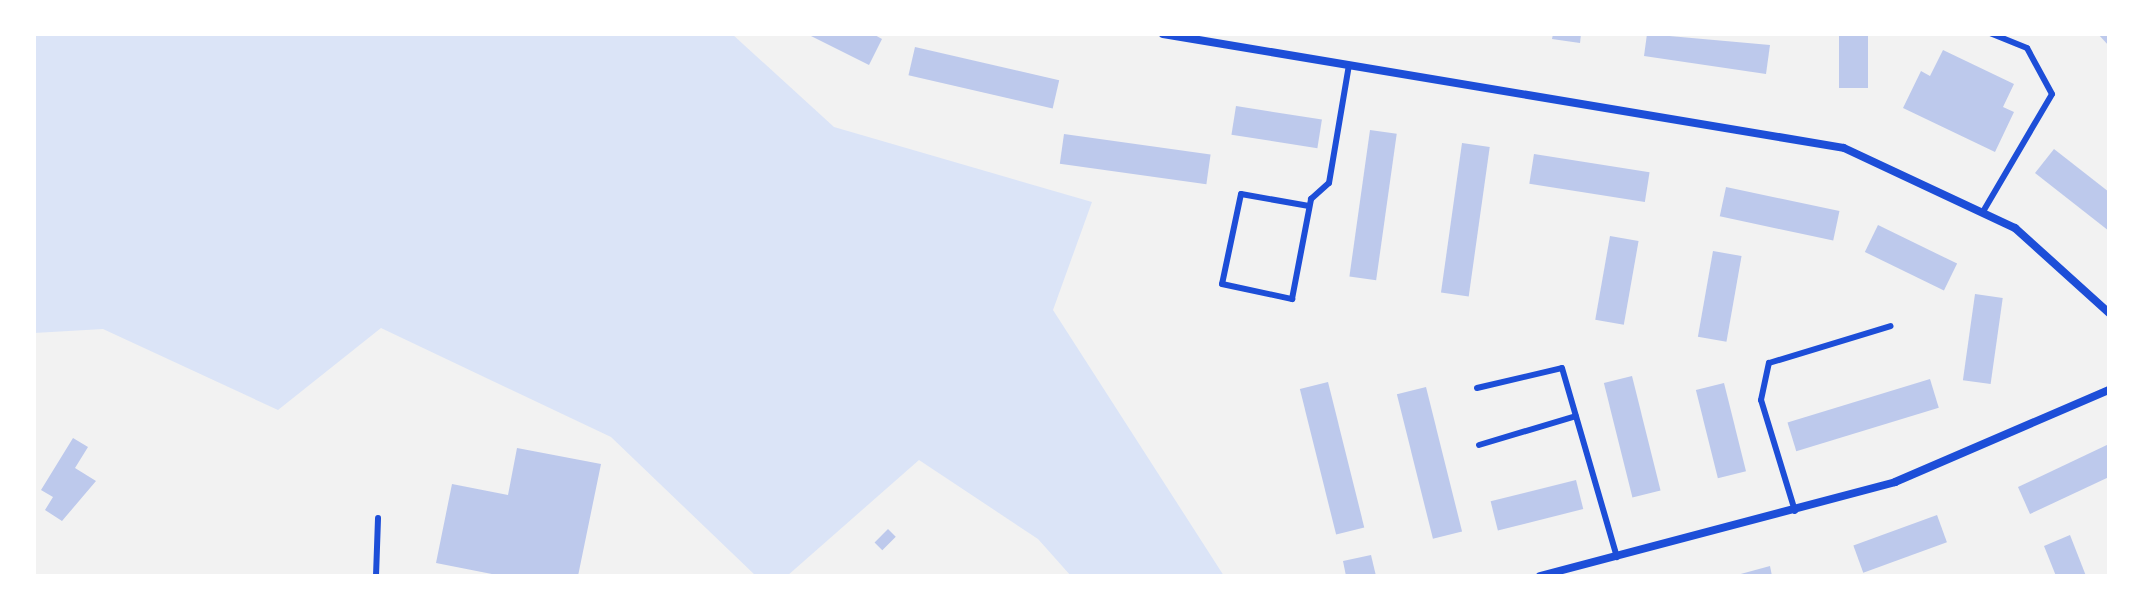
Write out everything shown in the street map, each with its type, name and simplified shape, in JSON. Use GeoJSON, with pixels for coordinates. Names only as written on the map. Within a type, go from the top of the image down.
{"type":"FeatureCollection","features":[{"type":"Feature","properties":{"kind":"street"},"geometry":{"type":"LineString","coordinates":[[1163,34],[1844,148],[1984,210],[2059,261],[2109,313]]}},
{"type":"Feature","properties":{"kind":"street"},"geometry":{"type":"LineString","coordinates":[[1540,576],[1795,511],[1895,482],[2109,390]]}},
{"type":"Feature","properties":{"kind":"lane"},"geometry":{"type":"LineString","coordinates":[[1984,210],[2052,94],[2027,48],[1992,34]]}},
{"type":"Feature","properties":{"kind":"lane"},"geometry":{"type":"LineString","coordinates":[[1309,206],[1241,194],[1222,284],[1292,299],[1309,206],[1329,183],[1349,65]]}},
{"type":"Feature","properties":{"kind":"lane"},"geometry":{"type":"LineString","coordinates":[[1795,511],[1761,400],[1769,363],[1891,326]]}},
{"type":"Feature","properties":{"kind":"lane"},"geometry":{"type":"LineString","coordinates":[[1477,388],[1562,368],[1617,557]]}},
{"type":"Feature","properties":{"kind":"lane"},"geometry":{"type":"LineString","coordinates":[[1479,445],[1576,416]]}},
{"type":"Feature","properties":{"kind":"lane"},"geometry":{"type":"LineString","coordinates":[[376,576],[378,518]]}},
{"type":"Feature","properties":{"kind":"shaded area"},"geometry":{"type":"Polygon","coordinates":[[[34,34],[732,34],[834,127],[1092,202],[1053,310],[1224,576],[1071,576],[1038,539],[919,460],[787,576],[756,576],[611,437],[381,328],[278,410],[103,329],[34,333],[34,34]]]}},
{"type":"Feature","properties":{"kind":"building"},"geometry":{"type":"Polygon","coordinates":[[[807,34],[873,34],[882,39],[869,65],[807,34]]]}},
{"type":"Feature","properties":{"kind":"building"},"geometry":{"type":"Polygon","coordinates":[[[1553,34],[1581,34],[1580,43],[1552,39],[1553,34]]]}},
{"type":"Feature","properties":{"kind":"building"},"geometry":{"type":"Polygon","coordinates":[[[1647,34],[1770,45],[1766,74],[1644,56],[1647,34]]]}},
{"type":"Feature","properties":{"kind":"building"},"geometry":{"type":"Polygon","coordinates":[[[1839,34],[1868,34],[1868,88],[1839,88],[1839,34]]]}},
{"type":"Feature","properties":{"kind":"building"},"geometry":{"type":"Polygon","coordinates":[[[2098,34],[2109,34],[2109,46],[2098,34]]]}},
{"type":"Feature","properties":{"kind":"building"},"geometry":{"type":"Polygon","coordinates":[[[915,47],[1059,80],[1053,109],[908,75],[915,47]]]}},
{"type":"Feature","properties":{"kind":"building"},"geometry":{"type":"Polygon","coordinates":[[[1943,50],[2014,84],[2003,107],[2014,112],[1995,152],[1903,108],[1921,71],[1930,76],[1943,50]]]}},
{"type":"Feature","properties":{"kind":"building"},"geometry":{"type":"Polygon","coordinates":[[[1236,106],[1322,120],[1317,148],[1231,135],[1236,106]]]}},
{"type":"Feature","properties":{"kind":"building"},"geometry":{"type":"Polygon","coordinates":[[[1370,130],[1397,134],[1376,280],[1349,277],[1370,130]]]}},
{"type":"Feature","properties":{"kind":"building"},"geometry":{"type":"Polygon","coordinates":[[[1064,134],[1211,155],[1206,184],[1060,164],[1064,134]]]}},
{"type":"Feature","properties":{"kind":"building"},"geometry":{"type":"Polygon","coordinates":[[[1462,143],[1490,147],[1469,296],[1441,293],[1462,143]]]}},
{"type":"Feature","properties":{"kind":"building"},"geometry":{"type":"Polygon","coordinates":[[[2054,149],[2109,192],[2109,231],[2035,173],[2054,149]]]}},
{"type":"Feature","properties":{"kind":"building"},"geometry":{"type":"Polygon","coordinates":[[[1534,154],[1650,172],[1645,202],[1529,184],[1534,154]]]}},
{"type":"Feature","properties":{"kind":"building"},"geometry":{"type":"Polygon","coordinates":[[[1726,187],[1839,211],[1833,240],[1720,216],[1726,187]]]}},
{"type":"Feature","properties":{"kind":"building"},"geometry":{"type":"Polygon","coordinates":[[[1878,225],[1957,264],[1944,291],[1865,252],[1878,225]]]}},
{"type":"Feature","properties":{"kind":"building"},"geometry":{"type":"Polygon","coordinates":[[[1610,236],[1639,241],[1624,325],[1595,320],[1610,236]]]}},
{"type":"Feature","properties":{"kind":"building"},"geometry":{"type":"Polygon","coordinates":[[[1713,251],[1742,256],[1726,342],[1698,337],[1713,251]]]}},
{"type":"Feature","properties":{"kind":"building"},"geometry":{"type":"Polygon","coordinates":[[[1975,294],[2003,298],[1991,384],[1963,380],[1975,294]]]}},
{"type":"Feature","properties":{"kind":"building"},"geometry":{"type":"Polygon","coordinates":[[[1632,376],[1661,490],[1632,498],[1604,383],[1632,376]]]}},
{"type":"Feature","properties":{"kind":"building"},"geometry":{"type":"Polygon","coordinates":[[[1930,379],[1939,408],[1796,451],[1788,423],[1930,379]]]}},
{"type":"Feature","properties":{"kind":"building"},"geometry":{"type":"Polygon","coordinates":[[[1328,382],[1364,528],[1336,535],[1300,389],[1328,382]]]}},
{"type":"Feature","properties":{"kind":"building"},"geometry":{"type":"Polygon","coordinates":[[[1724,383],[1746,471],[1718,478],[1696,390],[1724,383]]]}},
{"type":"Feature","properties":{"kind":"building"},"geometry":{"type":"Polygon","coordinates":[[[1426,387],[1462,532],[1433,539],[1397,394],[1426,387]]]}},
{"type":"Feature","properties":{"kind":"building"},"geometry":{"type":"Polygon","coordinates":[[[73,438],[88,447],[75,468],[96,481],[62,521],[45,510],[53,497],[41,490],[73,438]]]}},
{"type":"Feature","properties":{"kind":"building"},"geometry":{"type":"Polygon","coordinates":[[[2109,444],[2109,477],[2030,514],[2018,487],[2109,444]]]}},
{"type":"Feature","properties":{"kind":"building"},"geometry":{"type":"Polygon","coordinates":[[[517,448],[601,464],[578,576],[502,576],[436,563],[452,484],[508,495],[517,448]]]}},
{"type":"Feature","properties":{"kind":"building"},"geometry":{"type":"Polygon","coordinates":[[[1576,480],[1583,509],[1498,530],[1491,501],[1576,480]]]}},
{"type":"Feature","properties":{"kind":"building"},"geometry":{"type":"Polygon","coordinates":[[[1937,515],[1947,542],[1863,573],[1853,545],[1937,515]]]}},
{"type":"Feature","properties":{"kind":"building"},"geometry":{"type":"Polygon","coordinates":[[[888,529],[896,537],[882,550],[875,542],[888,529]]]}},
{"type":"Feature","properties":{"kind":"building"},"geometry":{"type":"Polygon","coordinates":[[[2070,535],[2086,576],[2056,576],[2044,546],[2070,535]]]}},
{"type":"Feature","properties":{"kind":"building"},"geometry":{"type":"Polygon","coordinates":[[[1371,555],[1376,576],[1346,576],[1343,561],[1371,555]]]}},
{"type":"Feature","properties":{"kind":"building"},"geometry":{"type":"Polygon","coordinates":[[[1770,566],[1772,576],[1737,576],[1737,575],[1770,566]]]}}]}
